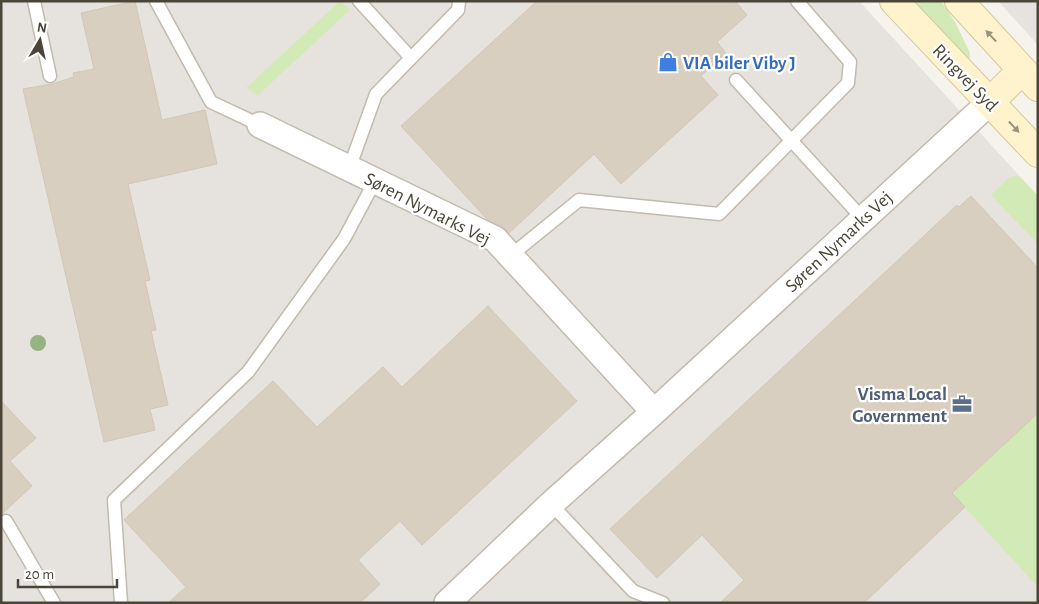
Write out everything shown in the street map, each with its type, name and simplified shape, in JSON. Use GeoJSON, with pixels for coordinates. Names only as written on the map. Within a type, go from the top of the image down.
{"type":"FeatureCollection","features":[{"type":"Feature","properties":{"kind":"main road","name":"Ringvej Syd"},"geometry":{"type":"LineString","coordinates":[[894,1],[1038,153]]}},
{"type":"Feature","properties":{"kind":"main road"},"geometry":{"type":"LineString","coordinates":[[959,1],[1030,78]]}},
{"type":"Feature","properties":{"kind":"main road","name":"Søren Nymarks Vej"},"geometry":{"type":"LineString","coordinates":[[990,102],[1030,78]]}},
{"type":"Feature","properties":{"kind":"street","name":"Søren Nymarks Vej"},"geometry":{"type":"LineString","coordinates":[[447,603],[551,504],[654,412],[990,102]]}},
{"type":"Feature","properties":{"kind":"street","name":"Søren Nymarks Vej"},"geometry":{"type":"LineString","coordinates":[[260,125],[495,239],[654,412]]}},
{"type":"Feature","properties":{"kind":"lane"},"geometry":{"type":"LineString","coordinates":[[34,1],[50,76]]}},
{"type":"Feature","properties":{"kind":"lane"},"geometry":{"type":"LineString","coordinates":[[156,1],[211,102],[260,125]]}},
{"type":"Feature","properties":{"kind":"lane"},"geometry":{"type":"LineString","coordinates":[[359,1],[411,58]]}},
{"type":"Feature","properties":{"kind":"lane"},"geometry":{"type":"LineString","coordinates":[[349,169],[376,94],[458,10],[459,1]]}},
{"type":"Feature","properties":{"kind":"lane"},"geometry":{"type":"LineString","coordinates":[[510,256],[580,200],[719,214],[848,83],[850,62],[797,1]]}},
{"type":"Feature","properties":{"kind":"lane"},"geometry":{"type":"LineString","coordinates":[[736,80],[863,218]]}},
{"type":"Feature","properties":{"kind":"lane"},"geometry":{"type":"LineString","coordinates":[[121,603],[114,500],[248,372],[344,239],[375,182]]}},
{"type":"Feature","properties":{"kind":"lane"},"geometry":{"type":"LineString","coordinates":[[551,504],[633,591],[664,603]]}},
{"type":"Feature","properties":{"kind":"lane"},"geometry":{"type":"LineString","coordinates":[[6,522],[54,603]]}},
{"type":"Feature","properties":{"kind":"shaded area"},"geometry":{"type":"Polygon","coordinates":[[[1,1],[859,1],[1038,196],[1038,603],[1,603],[1,1]]]}},
{"type":"Feature","properties":{"kind":"shaded area"},"geometry":{"type":"Polygon","coordinates":[[[998,1],[1038,1],[1038,45],[998,1]]]}},
{"type":"Feature","properties":{"kind":"green space"},"geometry":{"type":"Polygon","coordinates":[[[340,1],[350,10],[258,95],[246,88],[340,1]]]}},
{"type":"Feature","properties":{"kind":"green space"},"geometry":{"type":"Polygon","coordinates":[[[909,1],[941,1],[955,22],[970,53],[970,58],[967,59],[909,1]]]}},
{"type":"Feature","properties":{"kind":"green space"},"geometry":{"type":"Polygon","coordinates":[[[1017,176],[1038,196],[1038,244],[991,195],[1010,177],[1017,176]]]}},
{"type":"Feature","properties":{"kind":"green space"},"geometry":{"type":"Polygon","coordinates":[[[1038,413],[1038,587],[958,500],[946,499],[1038,413]]]}},
{"type":"Feature","properties":{"kind":"building"},"geometry":{"type":"Polygon","coordinates":[[[135,1],[162,120],[205,110],[217,164],[128,184],[150,280],[145,281],[156,330],[151,331],[168,405],[150,409],[155,430],[104,442],[23,89],[52,84],[74,77],[73,73],[94,69],[81,13],[135,1]]]}},
{"type":"Feature","properties":{"kind":"building"},"geometry":{"type":"Polygon","coordinates":[[[537,1],[735,1],[747,15],[717,42],[726,53],[701,76],[718,95],[621,184],[594,154],[509,233],[501,226],[487,219],[401,126],[537,1]]]}},
{"type":"Feature","properties":{"kind":"building"},"geometry":{"type":"Polygon","coordinates":[[[971,196],[1038,268],[1038,413],[952,493],[965,507],[864,603],[720,603],[744,580],[702,535],[657,578],[610,529],[957,205],[959,207],[971,196]]]}},
{"type":"Feature","properties":{"kind":"building"},"geometry":{"type":"Polygon","coordinates":[[[488,306],[577,401],[422,545],[400,521],[358,560],[380,584],[360,603],[168,603],[186,587],[124,520],[273,381],[317,427],[383,367],[402,387],[488,306]]]}},
{"type":"Feature","properties":{"kind":"building"},"geometry":{"type":"Polygon","coordinates":[[[1,401],[36,438],[10,461],[32,486],[1,515],[1,401]]]}},
{"type":"Feature","properties":{"kind":"place","name":"VIA biler Viby J"},"geometry":{"type":"Point","coordinates":[668,62]}},
{"type":"Feature","properties":{"kind":"place","name":"Visma Local Government"},"geometry":{"type":"Point","coordinates":[962,404]}}]}
